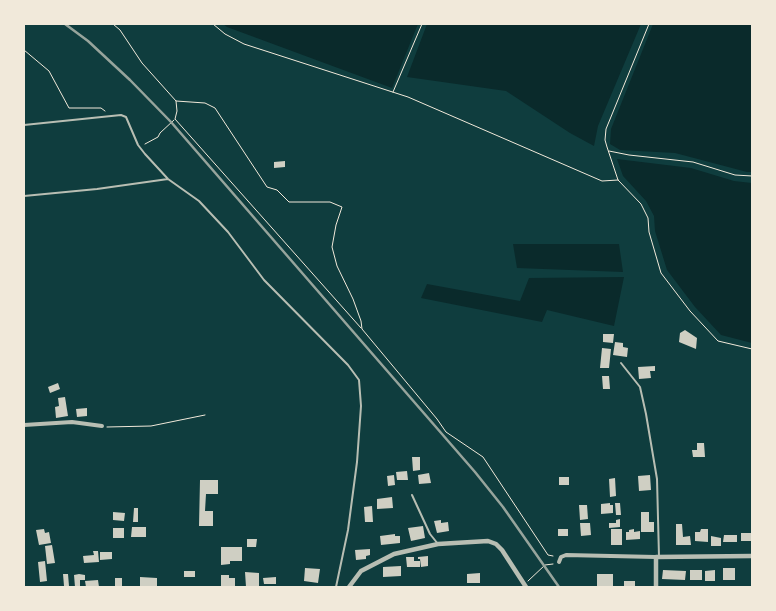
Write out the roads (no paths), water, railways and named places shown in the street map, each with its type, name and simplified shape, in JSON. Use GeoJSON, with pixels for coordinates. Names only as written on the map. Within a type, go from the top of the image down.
{"type":"FeatureCollection","features":[{"type":"Feature","properties":{"kind":"street"},"geometry":{"type":"LineString","coordinates":[[24,425],[72,422],[102,426]]}},
{"type":"Feature","properties":{"kind":"street"},"geometry":{"type":"LineString","coordinates":[[349,587],[361,571],[394,554],[438,544],[488,541],[496,544],[502,550],[526,587]]}},
{"type":"Feature","properties":{"kind":"street"},"geometry":{"type":"LineString","coordinates":[[560,560],[566,554],[658,557],[752,556]]}},
{"type":"Feature","properties":{"kind":"street"},"geometry":{"type":"LineString","coordinates":[[656,587],[658,557]]}},
{"type":"Feature","properties":{"kind":"lane"},"geometry":{"type":"LineString","coordinates":[[24,125],[121,115],[126,117],[140,147],[168,179],[199,201],[228,232],[264,280],[348,365],[359,380],[361,406],[357,462],[348,530],[336,587]]}},
{"type":"Feature","properties":{"kind":"lane"},"geometry":{"type":"LineString","coordinates":[[24,196],[168,179]]}},
{"type":"Feature","properties":{"kind":"lane"},"geometry":{"type":"LineString","coordinates":[[621,363],[640,387],[646,414],[657,479],[658,557]]}},
{"type":"Feature","properties":{"kind":"lane"},"geometry":{"type":"LineString","coordinates":[[412,495],[430,534],[438,544]]}},
{"type":"Feature","properties":{"kind":"water"},"geometry":{"type":"Polygon","coordinates":[[[223,24],[418,24],[392,88],[223,24]]]}},
{"type":"Feature","properties":{"kind":"water"},"geometry":{"type":"Polygon","coordinates":[[[427,24],[641,24],[598,126],[594,146],[570,133],[506,91],[407,77],[427,24]]]}},
{"type":"Feature","properties":{"kind":"water"},"geometry":{"type":"Polygon","coordinates":[[[653,24],[752,24],[752,172],[675,153],[620,150],[610,144],[611,129],[653,24]]]}},
{"type":"Feature","properties":{"kind":"water"},"geometry":{"type":"Polygon","coordinates":[[[617,159],[691,168],[734,181],[752,183],[752,343],[721,335],[695,307],[667,270],[655,231],[654,216],[646,201],[623,176],[617,159]]]}},
{"type":"Feature","properties":{"kind":"water"},"geometry":{"type":"Polygon","coordinates":[[[513,244],[619,244],[623,272],[517,268],[513,244]]]}},
{"type":"Feature","properties":{"kind":"water"},"geometry":{"type":"Polygon","coordinates":[[[624,277],[614,326],[547,310],[542,322],[421,298],[427,284],[520,301],[529,278],[624,277]]]}},
{"type":"Feature","properties":{"kind":"railway"},"geometry":{"type":"LineString","coordinates":[[65,24],[88,41],[171,122],[475,472],[503,507],[559,587]]}}]}
